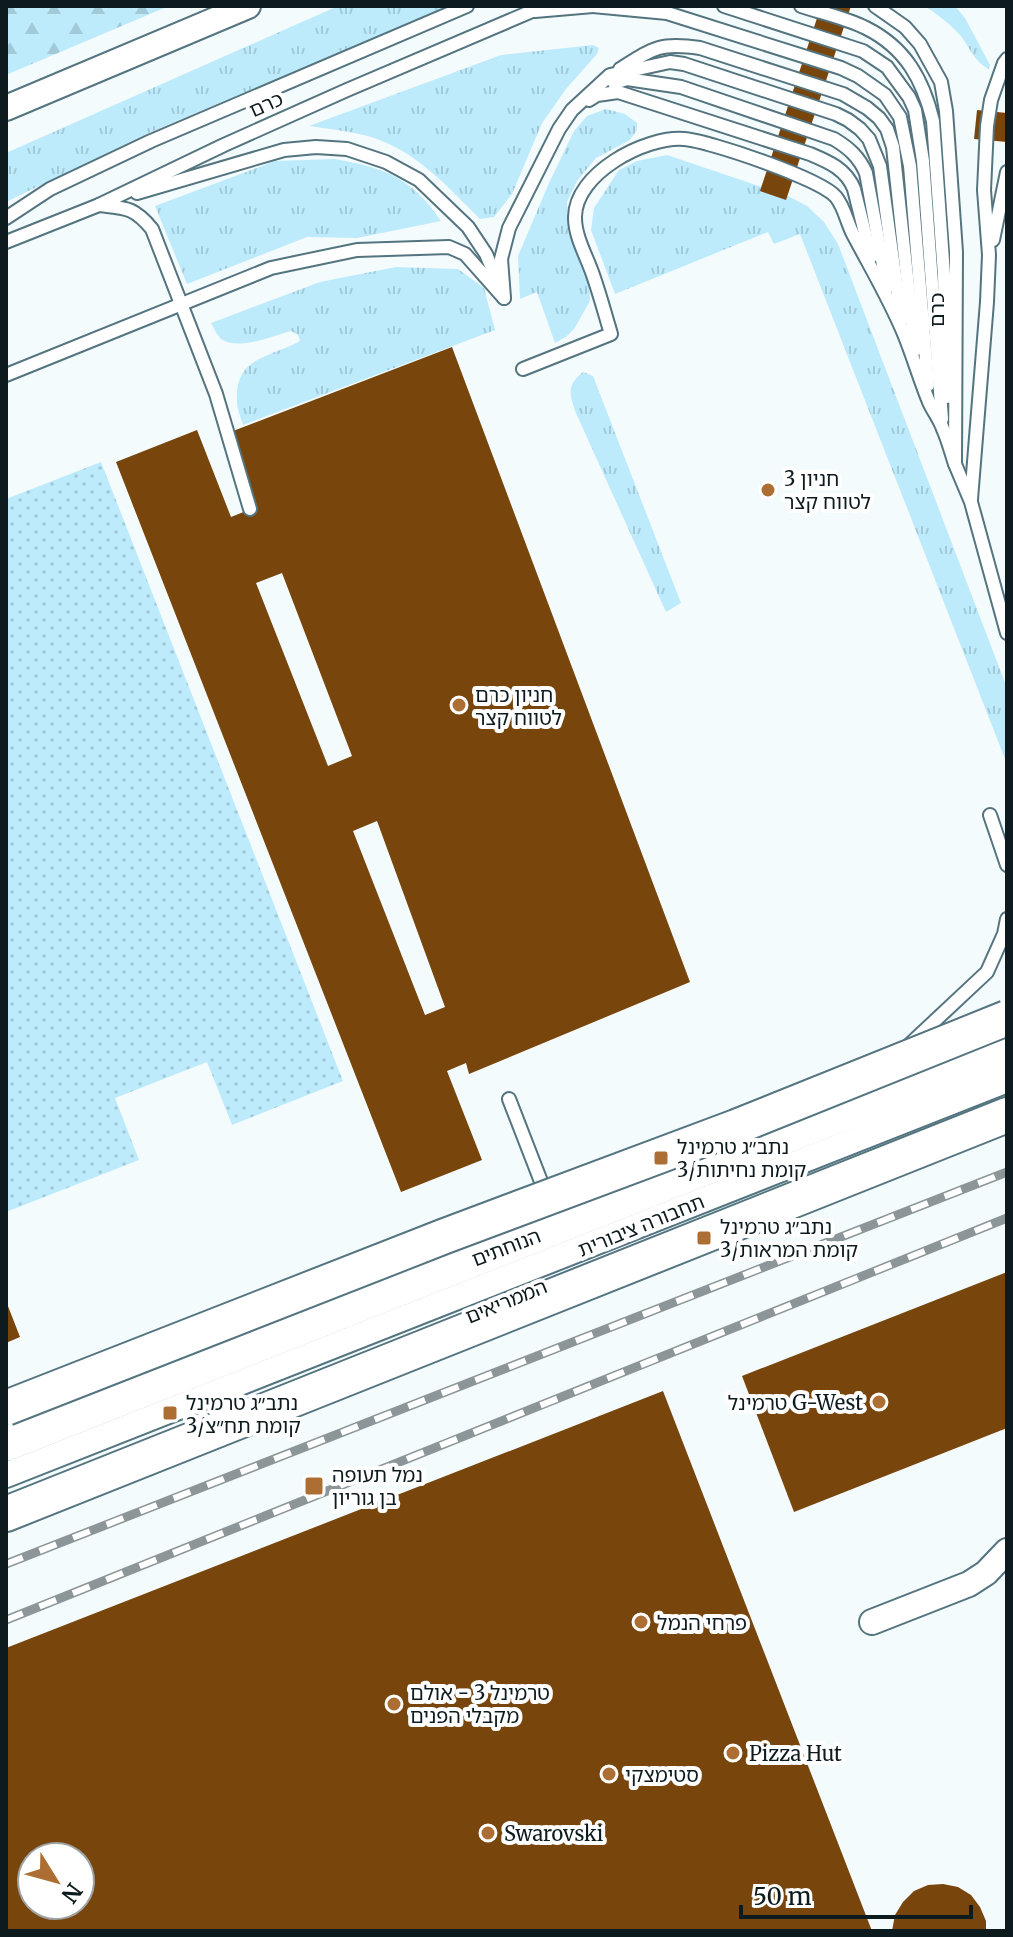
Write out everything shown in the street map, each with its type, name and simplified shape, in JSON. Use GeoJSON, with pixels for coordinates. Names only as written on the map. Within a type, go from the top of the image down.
{"type":"FeatureCollection","features":[{"type":"Feature","properties":{"kind":"street"},"geometry":{"type":"LineString","coordinates":[[6,108],[248,6]]}},
{"type":"Feature","properties":{"kind":"street"},"geometry":{"type":"LineString","coordinates":[[6,1408],[445,1236],[750,1121],[1007,1018]]}},
{"type":"Feature","properties":{"kind":"street","name":"הנוחתים"},"geometry":{"type":"LineString","coordinates":[[6,1444],[559,1226],[841,1108],[1007,1052]]}},
{"type":"Feature","properties":{"kind":"street","name":"תחבורה ציבורית"},"geometry":{"type":"LineString","coordinates":[[6,1475],[1007,1080]]}},
{"type":"Feature","properties":{"kind":"street","name":"הממריאים"},"geometry":{"type":"LineString","coordinates":[[6,1499],[1007,1104]]}},
{"type":"Feature","properties":{"kind":"street"},"geometry":{"type":"LineString","coordinates":[[6,1514],[1007,1115]]}},
{"type":"Feature","properties":{"kind":"street"},"geometry":{"type":"LineString","coordinates":[[872,1622],[969,1584],[986,1573],[1007,1551]]}},
{"type":"Feature","properties":{"kind":"lane"},"geometry":{"type":"LineString","coordinates":[[6,218],[50,189],[151,141],[467,6]]}},
{"type":"Feature","properties":{"kind":"lane"},"geometry":{"type":"LineString","coordinates":[[538,9],[552,6]]}},
{"type":"Feature","properties":{"kind":"lane"},"geometry":{"type":"LineString","coordinates":[[538,9],[562,6]]}},
{"type":"Feature","properties":{"kind":"lane"},"geometry":{"type":"LineString","coordinates":[[538,9],[593,6],[667,13],[841,68],[885,95],[900,117],[910,166],[929,403]]}},
{"type":"Feature","properties":{"kind":"lane"},"geometry":{"type":"LineString","coordinates":[[724,6],[863,51],[887,67],[909,97],[915,110],[923,161],[943,427],[955,464]]}},
{"type":"Feature","properties":{"kind":"lane"},"geometry":{"type":"LineString","coordinates":[[801,6],[865,27],[895,47],[921,81],[928,99],[933,121],[944,275],[947,413],[955,464]]}},
{"type":"Feature","properties":{"kind":"lane","name":"כרם"},"geometry":{"type":"LineString","coordinates":[[875,6],[905,27],[920,44],[941,82],[946,111],[956,252],[955,464],[971,502],[1007,633]]}},
{"type":"Feature","properties":{"kind":"lane","name":"כרם"},"geometry":{"type":"LineString","coordinates":[[6,242],[99,205],[347,90],[538,9]]}},
{"type":"Feature","properties":{"kind":"lane","name":"כרם"},"geometry":{"type":"LineString","coordinates":[[504,298],[501,259],[509,228],[559,129],[572,110],[610,75],[652,48],[679,45],[700,48],[843,94],[867,108],[887,129],[893,147],[917,367]]}},
{"type":"Feature","properties":{"kind":"lane"},"geometry":{"type":"LineString","coordinates":[[971,502],[989,255],[984,190],[987,126],[991,100],[1007,59]]}},
{"type":"Feature","properties":{"kind":"lane"},"geometry":{"type":"LineString","coordinates":[[610,75],[670,62],[684,64],[836,114],[860,129],[869,139],[880,166],[903,332]]}},
{"type":"Feature","properties":{"kind":"lane"},"geometry":{"type":"LineString","coordinates":[[596,88],[627,79],[681,87],[844,145],[861,162],[866,173],[889,301]]}},
{"type":"Feature","properties":{"kind":"lane"},"geometry":{"type":"LineString","coordinates":[[572,110],[597,95],[618,92],[820,158],[850,178],[876,275]]}},
{"type":"Feature","properties":{"kind":"lane"},"geometry":{"type":"LineString","coordinates":[[523,369],[611,334],[575,217],[579,198],[592,178],[623,155],[652,143],[683,138],[722,126]]}},
{"type":"Feature","properties":{"kind":"lane"},"geometry":{"type":"LineString","coordinates":[[683,138],[734,151],[808,179],[838,199],[889,301],[929,403],[943,427]]}},
{"type":"Feature","properties":{"kind":"lane"},"geometry":{"type":"LineString","coordinates":[[99,205],[284,150],[316,147],[347,149],[386,162],[419,180],[468,227],[486,254],[504,298]]}},
{"type":"Feature","properties":{"kind":"lane"},"geometry":{"type":"LineString","coordinates":[[989,255],[1007,172]]}},
{"type":"Feature","properties":{"kind":"lane"},"geometry":{"type":"LineString","coordinates":[[99,205],[128,208],[141,215],[152,229],[216,394],[250,509]]}},
{"type":"Feature","properties":{"kind":"lane"},"geometry":{"type":"LineString","coordinates":[[6,375],[271,268],[357,250],[449,247],[465,254],[504,298]]}},
{"type":"Feature","properties":{"kind":"lane"},"geometry":{"type":"LineString","coordinates":[[990,815],[1007,865]]}},
{"type":"Feature","properties":{"kind":"lane"},"geometry":{"type":"LineString","coordinates":[[863,1088],[987,972],[1004,934],[1007,919]]}},
{"type":"Feature","properties":{"kind":"lane"},"geometry":{"type":"LineString","coordinates":[[509,1099],[559,1226]]}},
{"type":"Feature","properties":{"kind":"green space"},"geometry":{"type":"Polygon","coordinates":[[[6,6],[169,6],[6,75],[6,6]]]}},
{"type":"Feature","properties":{"kind":"green space"},"geometry":{"type":"Polygon","coordinates":[[[338,6],[448,6],[146,134],[6,202],[6,153],[338,6]]]}},
{"type":"Feature","properties":{"kind":"green space"},"geometry":{"type":"Polygon","coordinates":[[[925,6],[955,6],[965,18],[990,65],[989,69],[976,59],[956,31],[925,6]]]}},
{"type":"Feature","properties":{"kind":"green space"},"geometry":{"type":"Polygon","coordinates":[[[593,45],[599,48],[597,54],[566,89],[542,123],[512,194],[494,217],[480,219],[417,160],[387,143],[356,133],[309,126],[501,55],[593,45]]]}},
{"type":"Feature","properties":{"kind":"green space"},"geometry":{"type":"Polygon","coordinates":[[[606,109],[625,114],[637,123],[637,130],[630,140],[596,158],[577,181],[567,202],[568,230],[589,284],[590,301],[574,329],[555,343],[537,292],[520,299],[518,256],[574,131],[587,116],[606,109]]]}},
{"type":"Feature","properties":{"kind":"green space"},"geometry":{"type":"Polygon","coordinates":[[[667,155],[788,196],[807,206],[824,222],[838,244],[1007,688],[1007,764],[800,234],[774,244],[768,232],[615,294],[591,230],[594,208],[619,170],[637,161],[667,155]]]}},
{"type":"Feature","properties":{"kind":"green space"},"geometry":{"type":"Polygon","coordinates":[[[335,159],[368,166],[396,177],[419,194],[441,221],[357,238],[307,237],[187,284],[155,206],[275,161],[335,159]]]}},
{"type":"Feature","properties":{"kind":"green space"},"geometry":{"type":"Polygon","coordinates":[[[396,267],[458,269],[484,288],[495,330],[243,425],[237,401],[242,375],[256,360],[300,341],[298,335],[291,331],[236,344],[221,339],[211,323],[320,282],[396,267]]]}},
{"type":"Feature","properties":{"kind":"green space"},"geometry":{"type":"Polygon","coordinates":[[[583,372],[593,376],[681,603],[666,612],[575,411],[571,389],[583,372]]]}},
{"type":"Feature","properties":{"kind":"green space"},"geometry":{"type":"Polygon","coordinates":[[[101,462],[343,1081],[232,1125],[207,1062],[115,1098],[139,1160],[6,1212],[6,499],[101,462]]]}},
{"type":"Feature","properties":{"kind":"building"},"geometry":{"type":"Polygon","coordinates":[[[821,6],[851,6],[786,200],[760,191],[821,6]]]}},
{"type":"Feature","properties":{"kind":"building"},"geometry":{"type":"Polygon","coordinates":[[[977,110],[1007,113],[1007,142],[974,139],[977,110]]]}},
{"type":"Feature","properties":{"kind":"building","name":"חניון כרם לטווח קצר"},"geometry":{"type":"Polygon","coordinates":[[[452,347],[690,982],[469,1074],[466,1063],[447,1071],[482,1160],[401,1192],[116,462],[197,430],[231,517],[256,507],[233,431],[452,347]],[[282,573],[256,583],[328,766],[352,756],[282,573]],[[377,821],[353,831],[425,1015],[445,1007],[377,821]]]}},
{"type":"Feature","properties":{"kind":"building","name":"טרמינל G-West"},"geometry":{"type":"Polygon","coordinates":[[[1007,1272],[1007,1428],[794,1512],[742,1376],[1007,1272]]]}},
{"type":"Feature","properties":{"kind":"building"},"geometry":{"type":"Polygon","coordinates":[[[6,1301],[20,1337],[6,1343],[6,1301]]]}},
{"type":"Feature","properties":{"kind":"building","name":"טרמינל 3 - אולם מקבלי הפנים"},"geometry":{"type":"Polygon","coordinates":[[[663,1391],[872,1931],[6,1931],[6,1648],[663,1391]]]}},
{"type":"Feature","properties":{"kind":"building"},"geometry":{"type":"Polygon","coordinates":[[[928,1885],[958,1887],[971,1895],[986,1921],[986,1931],[892,1931],[895,1915],[914,1891],[928,1885]]]}},
{"type":"Feature","properties":{"kind":"railway"},"geometry":{"type":"LineString","coordinates":[[6,1564],[1007,1172]]}},
{"type":"Feature","properties":{"kind":"railway"},"geometry":{"type":"LineString","coordinates":[[6,1620],[1007,1218]]}},
{"type":"Feature","properties":{"kind":"place","name":"חניון 3 לטווח קצר"},"geometry":{"type":"Point","coordinates":[768,490]}},
{"type":"Feature","properties":{"kind":"place","name":"חניון כרם לטווח קצר"},"geometry":{"type":"Point","coordinates":[459,705]}},
{"type":"Feature","properties":{"kind":"place","name":"נתב״ג טרמינל 3/קומת נחיתות"},"geometry":{"type":"Point","coordinates":[661,1158]}},
{"type":"Feature","properties":{"kind":"place","name":"נתב״ג טרמינל 3/קומת המראות"},"geometry":{"type":"Point","coordinates":[704,1238]}},
{"type":"Feature","properties":{"kind":"place","name":"טרמינל G-West"},"geometry":{"type":"Point","coordinates":[879,1402]}},
{"type":"Feature","properties":{"kind":"place","name":"נתב״ג טרמינל 3/קומת תח״צ"},"geometry":{"type":"Point","coordinates":[170,1413]}},
{"type":"Feature","properties":{"kind":"place","name":"נמל תעופה בן גוריון"},"geometry":{"type":"Point","coordinates":[314,1486]}},
{"type":"Feature","properties":{"kind":"place","name":"פרחי הנמל"},"geometry":{"type":"Point","coordinates":[641,1622]}},
{"type":"Feature","properties":{"kind":"place","name":"טרמינל 3 - אולם מקבלי הפנים"},"geometry":{"type":"Point","coordinates":[394,1704]}},
{"type":"Feature","properties":{"kind":"place","name":"Pizza Hut"},"geometry":{"type":"Point","coordinates":[733,1753]}},
{"type":"Feature","properties":{"kind":"place","name":"סטימצקי"},"geometry":{"type":"Point","coordinates":[609,1774]}},
{"type":"Feature","properties":{"kind":"place","name":"Swarovski"},"geometry":{"type":"Point","coordinates":[488,1833]}}]}
